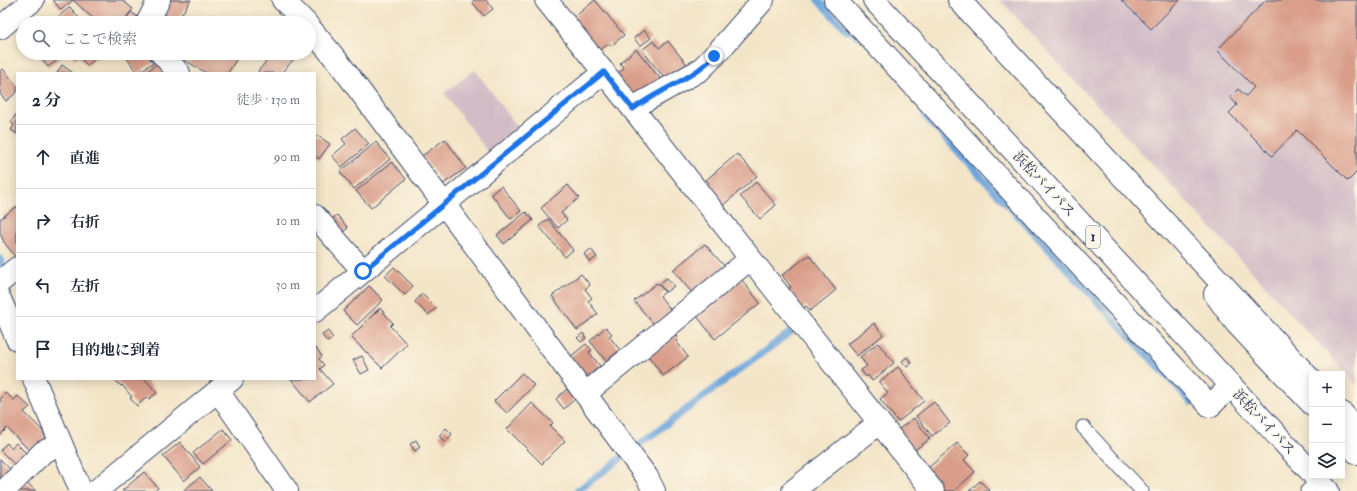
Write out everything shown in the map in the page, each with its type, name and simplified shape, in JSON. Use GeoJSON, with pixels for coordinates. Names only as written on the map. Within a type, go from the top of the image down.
{"type":"FeatureCollection","features":[{"type":"Feature","properties":{"kind":"main road"},"geometry":{"type":"LineString","coordinates":[[0,28],[33,0]]}},
{"type":"Feature","properties":{"kind":"main road"},"geometry":{"type":"LineString","coordinates":[[151,16],[159,0]]}},
{"type":"Feature","properties":{"kind":"main road"},"geometry":{"type":"LineString","coordinates":[[283,0],[299,16]]}},
{"type":"Feature","properties":{"kind":"main road"},"geometry":{"type":"LineString","coordinates":[[546,0],[933,491]]}},
{"type":"Feature","properties":{"kind":"main road"},"geometry":{"type":"LineString","coordinates":[[716,54],[707,47],[748,0]]}},
{"type":"Feature","properties":{"kind":"main road"},"geometry":{"type":"LineString","coordinates":[[633,109],[692,75],[707,63],[763,0]]}},
{"type":"Feature","properties":{"kind":"main road"},"geometry":{"type":"LineString","coordinates":[[835,0],[1210,406],[1231,386]]}},
{"type":"Feature","properties":{"kind":"main road","name":"浜松バイパス"},"geometry":{"type":"LineString","coordinates":[[874,0],[1231,386],[1316,482]]}},
{"type":"Feature","properties":{"kind":"main road"},"geometry":{"type":"LineString","coordinates":[[959,0],[1309,378]]}},
{"type":"Feature","properties":{"kind":"main road"},"geometry":{"type":"LineString","coordinates":[[316,35],[339,63],[647,477],[654,491]]}},
{"type":"Feature","properties":{"kind":"main road"},"geometry":{"type":"LineString","coordinates":[[167,60],[178,72]]}},
{"type":"Feature","properties":{"kind":"main road"},"geometry":{"type":"LineString","coordinates":[[316,310],[604,72]]}},
{"type":"Feature","properties":{"kind":"main road"},"geometry":{"type":"LineString","coordinates":[[1160,216],[1236,322],[1309,401]]}},
{"type":"Feature","properties":{"kind":"main road"},"geometry":{"type":"LineString","coordinates":[[316,217],[363,271]]}},
{"type":"Feature","properties":{"kind":"main road"},"geometry":{"type":"LineString","coordinates":[[585,394],[750,259]]}},
{"type":"Feature","properties":{"kind":"main road"},"geometry":{"type":"LineString","coordinates":[[0,282],[16,269]]}},
{"type":"Feature","properties":{"kind":"main road"},"geometry":{"type":"LineString","coordinates":[[0,299],[16,337]]}},
{"type":"Feature","properties":{"kind":"main road"},"geometry":{"type":"LineString","coordinates":[[34,380],[81,491]]}},
{"type":"Feature","properties":{"kind":"main road"},"geometry":{"type":"LineString","coordinates":[[96,491],[225,385],[287,491]]}},
{"type":"Feature","properties":{"kind":"main road"},"geometry":{"type":"LineString","coordinates":[[1345,416],[1357,430]]}},
{"type":"Feature","properties":{"kind":"main road"},"geometry":{"type":"LineString","coordinates":[[793,491],[880,423]]}},
{"type":"Feature","properties":{"kind":"main road"},"geometry":{"type":"LineString","coordinates":[[1345,440],[1357,453]]}},
{"type":"Feature","properties":{"kind":"main road"},"geometry":{"type":"LineString","coordinates":[[4,491],[43,452],[61,444]]}},
{"type":"Feature","properties":{"kind":"lane"},"geometry":{"type":"LineString","coordinates":[[1083,427],[1142,491]]}},
{"type":"Feature","properties":{"kind":"shaded area"},"geometry":{"type":"Polygon","coordinates":[[[1000,0],[1357,0],[1357,385],[1000,0]]]}},
{"type":"Feature","properties":{"kind":"shaded area"},"geometry":{"type":"Polygon","coordinates":[[[475,70],[520,130],[490,155],[444,93],[475,70]]]}},
{"type":"Feature","properties":{"kind":"building"},"geometry":{"type":"Polygon","coordinates":[[[53,0],[73,0],[61,10],[53,0]]]}},
{"type":"Feature","properties":{"kind":"building"},"geometry":{"type":"Polygon","coordinates":[[[73,0],[122,0],[133,9],[127,16],[90,16],[73,0]]]}},
{"type":"Feature","properties":{"kind":"building"},"geometry":{"type":"Polygon","coordinates":[[[164,0],[191,0],[180,16],[168,16],[158,9],[164,0]]]}},
{"type":"Feature","properties":{"kind":"building"},"geometry":{"type":"Polygon","coordinates":[[[474,0],[486,0],[493,9],[484,16],[472,2],[474,0]]]}},
{"type":"Feature","properties":{"kind":"building"},"geometry":{"type":"Polygon","coordinates":[[[595,0],[624,35],[611,46],[609,43],[598,52],[572,19],[595,0]]]}},
{"type":"Feature","properties":{"kind":"building"},"geometry":{"type":"Polygon","coordinates":[[[1121,0],[1180,0],[1151,29],[1121,0]]]}},
{"type":"Feature","properties":{"kind":"building"},"geometry":{"type":"Polygon","coordinates":[[[1266,0],[1357,0],[1357,172],[1348,181],[1297,130],[1272,156],[1229,113],[1237,105],[1230,97],[1238,89],[1246,96],[1254,87],[1217,50],[1266,0]]]}},
{"type":"Feature","properties":{"kind":"building"},"geometry":{"type":"Polygon","coordinates":[[[70,7],[77,16],[59,16],[70,7]]]}},
{"type":"Feature","properties":{"kind":"building"},"geometry":{"type":"Polygon","coordinates":[[[131,12],[136,16],[128,16],[131,12]]]}},
{"type":"Feature","properties":{"kind":"building"},"geometry":{"type":"Polygon","coordinates":[[[644,30],[651,38],[640,46],[634,38],[644,30]]]}},
{"type":"Feature","properties":{"kind":"building"},"geometry":{"type":"Polygon","coordinates":[[[653,41],[659,48],[668,41],[689,67],[665,79],[642,50],[653,41]]]}},
{"type":"Feature","properties":{"kind":"building"},"geometry":{"type":"Polygon","coordinates":[[[636,49],[664,83],[637,100],[613,77],[624,68],[620,63],[636,49]]]}},
{"type":"Feature","properties":{"kind":"building"},"geometry":{"type":"Polygon","coordinates":[[[42,60],[58,60],[48,67],[42,60]]]}},
{"type":"Feature","properties":{"kind":"building"},"geometry":{"type":"Polygon","coordinates":[[[82,60],[94,60],[87,66],[82,60]]]}},
{"type":"Feature","properties":{"kind":"building"},"geometry":{"type":"Polygon","coordinates":[[[128,60],[151,60],[153,63],[139,72],[136,72],[128,60]]]}},
{"type":"Feature","properties":{"kind":"building"},"geometry":{"type":"Polygon","coordinates":[[[185,60],[236,60],[229,72],[204,72],[185,60]]]}},
{"type":"Feature","properties":{"kind":"building"},"geometry":{"type":"Polygon","coordinates":[[[268,60],[293,60],[282,72],[258,71],[268,60]]]}},
{"type":"Feature","properties":{"kind":"building"},"geometry":{"type":"Polygon","coordinates":[[[158,62],[167,72],[147,72],[158,62]]]}},
{"type":"Feature","properties":{"kind":"building"},"geometry":{"type":"Polygon","coordinates":[[[62,65],[72,72],[58,72],[62,65]]]}},
{"type":"Feature","properties":{"kind":"building"},"geometry":{"type":"Polygon","coordinates":[[[3,69],[16,85],[16,93],[6,101],[0,94],[0,71],[3,69]]]}},
{"type":"Feature","properties":{"kind":"building"},"geometry":{"type":"Polygon","coordinates":[[[16,114],[16,133],[11,130],[14,125],[11,122],[16,114]]]}},
{"type":"Feature","properties":{"kind":"building"},"geometry":{"type":"Polygon","coordinates":[[[355,128],[369,144],[342,167],[332,156],[346,144],[342,139],[355,128]]]}},
{"type":"Feature","properties":{"kind":"building"},"geometry":{"type":"Polygon","coordinates":[[[317,135],[330,144],[319,159],[316,157],[317,135]]]}},
{"type":"Feature","properties":{"kind":"building"},"geometry":{"type":"Polygon","coordinates":[[[445,139],[466,168],[443,184],[422,156],[445,139]]]}},
{"type":"Feature","properties":{"kind":"building"},"geometry":{"type":"Polygon","coordinates":[[[376,142],[390,159],[354,189],[340,172],[376,142]]]}},
{"type":"Feature","properties":{"kind":"building"},"geometry":{"type":"Polygon","coordinates":[[[737,154],[757,176],[721,207],[703,187],[709,183],[706,180],[737,154]]]}},
{"type":"Feature","properties":{"kind":"building"},"geometry":{"type":"Polygon","coordinates":[[[392,162],[406,179],[371,208],[356,191],[392,162]]]}},
{"type":"Feature","properties":{"kind":"building"},"geometry":{"type":"Polygon","coordinates":[[[756,182],[776,205],[760,219],[740,196],[756,182]]]}},
{"type":"Feature","properties":{"kind":"building"},"geometry":{"type":"Polygon","coordinates":[[[568,185],[579,198],[561,213],[567,220],[558,228],[541,208],[568,185]]]}},
{"type":"Feature","properties":{"kind":"building"},"geometry":{"type":"Polygon","coordinates":[[[501,186],[521,211],[511,219],[491,194],[501,186]]]}},
{"type":"Feature","properties":{"kind":"building"},"geometry":{"type":"Polygon","coordinates":[[[16,207],[16,258],[4,242],[0,233],[0,219],[16,207]]]}},
{"type":"Feature","properties":{"kind":"building"},"geometry":{"type":"Polygon","coordinates":[[[526,212],[533,220],[504,244],[497,235],[526,212]]]}},
{"type":"Feature","properties":{"kind":"building"},"geometry":{"type":"Polygon","coordinates":[[[337,215],[348,228],[339,235],[328,222],[337,215]]]}},
{"type":"Feature","properties":{"kind":"building"},"geometry":{"type":"Polygon","coordinates":[[[548,219],[573,250],[565,257],[539,226],[548,219]]]}},
{"type":"Feature","properties":{"kind":"building"},"geometry":{"type":"Polygon","coordinates":[[[705,244],[726,268],[693,294],[673,270],[705,244]]]}},
{"type":"Feature","properties":{"kind":"building"},"geometry":{"type":"Polygon","coordinates":[[[591,249],[597,257],[590,262],[584,254],[591,249]]]}},
{"type":"Feature","properties":{"kind":"building"},"geometry":{"type":"Polygon","coordinates":[[[809,255],[836,290],[810,311],[806,306],[801,310],[786,291],[791,287],[782,275],[809,255]]]}},
{"type":"Feature","properties":{"kind":"building"},"geometry":{"type":"Polygon","coordinates":[[[394,267],[413,286],[405,295],[385,276],[394,267]]]}},
{"type":"Feature","properties":{"kind":"building"},"geometry":{"type":"Polygon","coordinates":[[[581,274],[590,285],[585,289],[592,298],[588,301],[598,314],[577,330],[552,296],[581,274]]]}},
{"type":"Feature","properties":{"kind":"building"},"geometry":{"type":"Polygon","coordinates":[[[667,278],[674,286],[666,292],[659,284],[667,278]]]}},
{"type":"Feature","properties":{"kind":"building"},"geometry":{"type":"Polygon","coordinates":[[[741,279],[760,303],[715,339],[696,315],[741,279]]]}},
{"type":"Feature","properties":{"kind":"building"},"geometry":{"type":"Polygon","coordinates":[[[657,283],[665,292],[660,296],[673,313],[656,327],[634,301],[657,283]]]}},
{"type":"Feature","properties":{"kind":"building"},"geometry":{"type":"Polygon","coordinates":[[[369,286],[383,300],[357,325],[343,311],[369,286]]]}},
{"type":"Feature","properties":{"kind":"building"},"geometry":{"type":"Polygon","coordinates":[[[422,294],[436,308],[428,315],[415,302],[422,294]]]}},
{"type":"Feature","properties":{"kind":"building"},"geometry":{"type":"Polygon","coordinates":[[[380,308],[393,323],[390,326],[407,344],[382,368],[351,337],[380,308]]]}},
{"type":"Feature","properties":{"kind":"building"},"geometry":{"type":"Polygon","coordinates":[[[874,323],[883,335],[857,356],[847,344],[874,323]]]}},
{"type":"Feature","properties":{"kind":"building"},"geometry":{"type":"Polygon","coordinates":[[[606,327],[612,334],[609,336],[620,350],[606,361],[590,341],[606,327]]]}},
{"type":"Feature","properties":{"kind":"building"},"geometry":{"type":"Polygon","coordinates":[[[328,331],[333,338],[327,342],[322,335],[328,331]]]}},
{"type":"Feature","properties":{"kind":"building"},"geometry":{"type":"Polygon","coordinates":[[[583,333],[586,338],[581,342],[577,338],[583,333]]]}},
{"type":"Feature","properties":{"kind":"building"},"geometry":{"type":"Polygon","coordinates":[[[674,333],[678,339],[676,341],[688,357],[663,376],[646,353],[674,333]]]}},
{"type":"Feature","properties":{"kind":"building"},"geometry":{"type":"Polygon","coordinates":[[[878,343],[894,363],[872,381],[868,375],[866,377],[861,370],[867,366],[860,357],[878,343]]]}},
{"type":"Feature","properties":{"kind":"building"},"geometry":{"type":"Polygon","coordinates":[[[586,344],[592,350],[589,352],[600,366],[587,377],[570,357],[586,344]]]}},
{"type":"Feature","properties":{"kind":"building"},"geometry":{"type":"Polygon","coordinates":[[[316,348],[322,356],[319,359],[324,365],[320,369],[333,384],[310,402],[292,380],[316,380],[316,348]]]}},
{"type":"Feature","properties":{"kind":"building"},"geometry":{"type":"Polygon","coordinates":[[[362,356],[369,370],[361,374],[353,360],[362,356]]]}},
{"type":"Feature","properties":{"kind":"building"},"geometry":{"type":"Polygon","coordinates":[[[907,357],[912,363],[907,367],[902,361],[907,357]]]}},
{"type":"Feature","properties":{"kind":"building"},"geometry":{"type":"Polygon","coordinates":[[[898,367],[924,401],[898,422],[880,399],[888,393],[879,382],[898,367]]]}},
{"type":"Feature","properties":{"kind":"building"},"geometry":{"type":"Polygon","coordinates":[[[522,373],[534,385],[507,413],[494,401],[522,373]]]}},
{"type":"Feature","properties":{"kind":"building"},"geometry":{"type":"Polygon","coordinates":[[[115,380],[146,380],[157,393],[149,399],[147,397],[137,406],[130,398],[132,397],[122,385],[121,386],[115,380]]]}},
{"type":"Feature","properties":{"kind":"building"},"geometry":{"type":"Polygon","coordinates":[[[567,389],[575,399],[564,409],[556,399],[567,389]]]}},
{"type":"Feature","properties":{"kind":"building"},"geometry":{"type":"Polygon","coordinates":[[[6,393],[14,400],[18,396],[30,407],[24,412],[42,430],[47,440],[33,454],[7,428],[0,435],[0,399],[6,393]]]}},
{"type":"Feature","properties":{"kind":"building"},"geometry":{"type":"Polygon","coordinates":[[[934,402],[950,423],[932,436],[916,416],[934,402]]]}},
{"type":"Feature","properties":{"kind":"building"},"geometry":{"type":"Polygon","coordinates":[[[532,403],[553,423],[550,426],[565,441],[542,464],[507,429],[532,403]]]}},
{"type":"Feature","properties":{"kind":"building"},"geometry":{"type":"Polygon","coordinates":[[[914,418],[930,439],[912,452],[896,431],[914,418]]]}},
{"type":"Feature","properties":{"kind":"building"},"geometry":{"type":"Polygon","coordinates":[[[446,428],[452,434],[445,442],[439,436],[446,428]]]}},
{"type":"Feature","properties":{"kind":"building"},"geometry":{"type":"Polygon","coordinates":[[[223,429],[232,440],[203,464],[193,453],[223,429]]]}},
{"type":"Feature","properties":{"kind":"building"},"geometry":{"type":"Polygon","coordinates":[[[416,440],[420,447],[415,451],[410,444],[416,440]]]}},
{"type":"Feature","properties":{"kind":"building"},"geometry":{"type":"Polygon","coordinates":[[[180,442],[200,467],[184,481],[163,456],[180,442]]]}},
{"type":"Feature","properties":{"kind":"building"},"geometry":{"type":"Polygon","coordinates":[[[7,443],[11,448],[16,443],[28,455],[17,467],[0,450],[7,443]]]}},
{"type":"Feature","properties":{"kind":"building"},"geometry":{"type":"Polygon","coordinates":[[[957,443],[969,455],[964,460],[975,472],[954,491],[942,491],[927,469],[957,443]]]}},
{"type":"Feature","properties":{"kind":"building"},"geometry":{"type":"Polygon","coordinates":[[[0,459],[14,473],[0,487],[0,459]]]}},
{"type":"Feature","properties":{"kind":"building"},"geometry":{"type":"Polygon","coordinates":[[[144,472],[158,488],[154,491],[122,491],[144,472]]]}},
{"type":"Feature","properties":{"kind":"building"},"geometry":{"type":"Polygon","coordinates":[[[200,477],[212,491],[183,491],[200,477]]]}},
{"type":"Feature","properties":{"kind":"building"},"geometry":{"type":"Polygon","coordinates":[[[980,481],[990,491],[969,491],[980,481]]]}},
{"type":"Feature","properties":{"kind":"building"},"geometry":{"type":"Polygon","coordinates":[[[27,483],[36,491],[19,491],[27,483]]]}},
{"type":"Feature","properties":{"kind":"waterway"},"geometry":{"type":"LineString","coordinates":[[818,0],[847,31],[854,33],[857,36]]}},
{"type":"Feature","properties":{"kind":"waterway"},"geometry":{"type":"LineString","coordinates":[[921,106],[924,109],[925,116],[1191,402]]}},
{"type":"Feature","properties":{"kind":"waterway"},"geometry":{"type":"LineString","coordinates":[[0,259],[3,265]]}},
{"type":"Feature","properties":{"kind":"waterway"},"geometry":{"type":"LineString","coordinates":[[637,446],[796,328]]}},
{"type":"Feature","properties":{"kind":"waterway"},"geometry":{"type":"LineString","coordinates":[[577,491],[620,459]]}},
{"type":"Feature","properties":{"kind":"route"},"geometry":{"type":"LineString","coordinates":[[363,271],[604,72],[633,109],[700,70],[714,56]]}}]}
